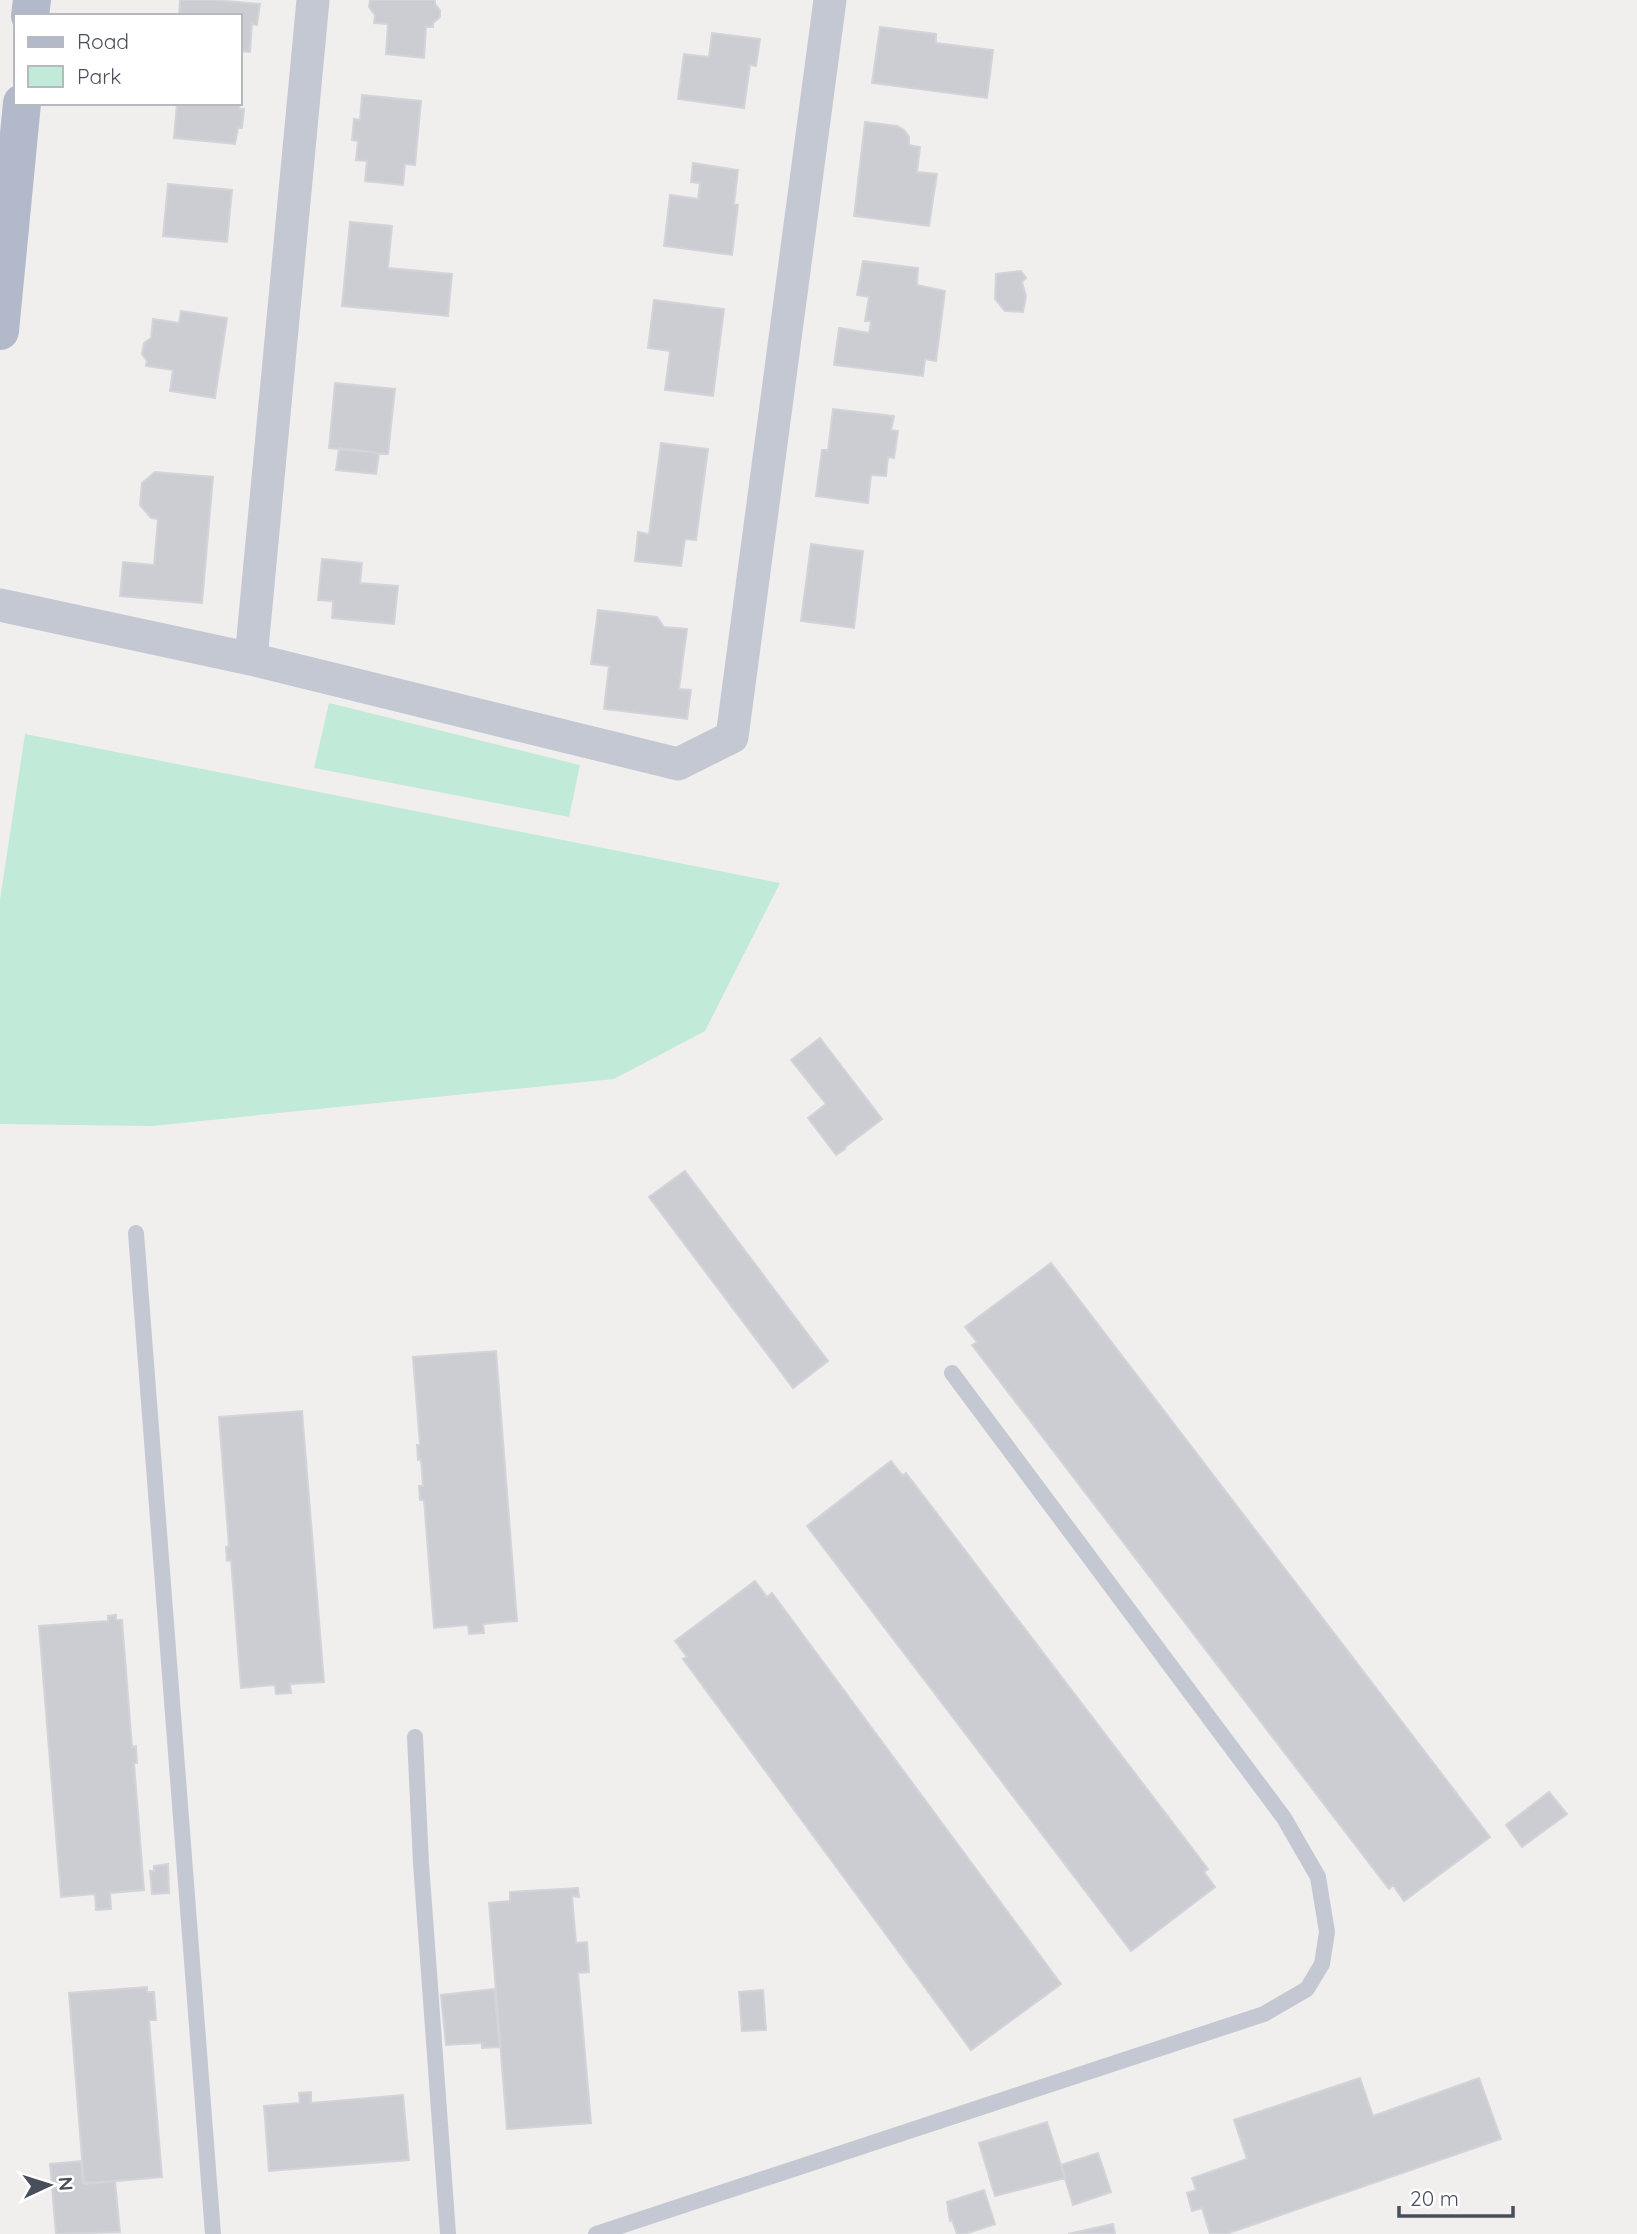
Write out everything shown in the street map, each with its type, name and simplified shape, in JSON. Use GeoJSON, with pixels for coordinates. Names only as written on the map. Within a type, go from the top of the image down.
{"type":"FeatureCollection","features":[{"type":"Feature","properties":{"kind":"main road"},"geometry":{"type":"LineString","coordinates":[[0,331],[22,105]]}},
{"type":"Feature","properties":{"kind":"street"},"geometry":{"type":"LineString","coordinates":[[251,659],[313,0]]}},
{"type":"Feature","properties":{"kind":"street"},"geometry":{"type":"LineString","coordinates":[[0,605],[251,659],[678,764],[732,737],[830,0]]}},
{"type":"Feature","properties":{"kind":"lane"},"geometry":{"type":"LineString","coordinates":[[136,1233],[213,2234]]}},
{"type":"Feature","properties":{"kind":"lane"},"geometry":{"type":"LineString","coordinates":[[596,2234],[1264,2014],[1307,1989],[1322,1964],[1327,1931],[1318,1877],[1284,1818],[952,1373]]}},
{"type":"Feature","properties":{"kind":"lane"},"geometry":{"type":"LineString","coordinates":[[415,1737],[421,1863],[448,2234]]}},
{"type":"Feature","properties":{"kind":"green space"},"geometry":{"type":"Polygon","coordinates":[[[329,703],[580,765],[569,817],[314,768],[329,703]]]}},
{"type":"Feature","properties":{"kind":"green space"},"geometry":{"type":"Polygon","coordinates":[[[25,734],[780,883],[705,1031],[614,1079],[152,1126],[0,1124],[0,900],[25,734]]]}},
{"type":"Feature","properties":{"kind":"building"},"geometry":{"type":"Polygon","coordinates":[[[180,0],[260,4],[257,25],[252,24],[250,52],[242,51],[242,14],[179,14],[180,0]]]}},
{"type":"Feature","properties":{"kind":"building"},"geometry":{"type":"Polygon","coordinates":[[[370,0],[435,0],[440,17],[433,23],[433,27],[426,27],[424,58],[386,54],[388,24],[374,23],[375,15],[369,7],[370,0]]]}},
{"type":"Feature","properties":{"kind":"building"},"geometry":{"type":"Polygon","coordinates":[[[880,27],[936,34],[936,43],[993,50],[987,98],[872,83],[880,27]]]}},
{"type":"Feature","properties":{"kind":"building"},"geometry":{"type":"Polygon","coordinates":[[[712,33],[760,39],[756,66],[750,65],[744,108],[678,99],[684,54],[709,57],[712,33]]]}},
{"type":"Feature","properties":{"kind":"building"},"geometry":{"type":"Polygon","coordinates":[[[362,95],[421,101],[415,165],[405,164],[403,185],[365,181],[367,161],[356,160],[358,141],[352,140],[354,119],[360,120],[362,95]]]}},
{"type":"Feature","properties":{"kind":"building"},"geometry":{"type":"Polygon","coordinates":[[[177,105],[240,105],[239,109],[244,109],[242,128],[238,128],[235,144],[174,138],[177,105]]]}},
{"type":"Feature","properties":{"kind":"building"},"geometry":{"type":"Polygon","coordinates":[[[865,122],[897,126],[904,130],[909,137],[909,145],[920,147],[917,172],[937,174],[929,226],[854,216],[865,122]]]}},
{"type":"Feature","properties":{"kind":"building"},"geometry":{"type":"Polygon","coordinates":[[[693,163],[738,170],[734,204],[738,205],[732,255],[664,246],[670,195],[698,199],[700,183],[691,182],[693,163]]]}},
{"type":"Feature","properties":{"kind":"building"},"geometry":{"type":"Polygon","coordinates":[[[168,184],[232,190],[227,242],[163,236],[168,184]]]}},
{"type":"Feature","properties":{"kind":"building"},"geometry":{"type":"Polygon","coordinates":[[[350,222],[392,226],[388,268],[452,274],[448,316],[342,306],[350,222]]]}},
{"type":"Feature","properties":{"kind":"building"},"geometry":{"type":"Polygon","coordinates":[[[863,261],[918,268],[917,285],[945,291],[936,361],[925,359],[923,376],[834,365],[839,328],[869,333],[871,321],[865,321],[869,297],[857,295],[863,261]]]}},
{"type":"Feature","properties":{"kind":"building"},"geometry":{"type":"Polygon","coordinates":[[[1021,271],[1026,278],[1022,282],[1026,296],[1023,312],[1005,311],[995,299],[996,274],[1021,271]]]}},
{"type":"Feature","properties":{"kind":"building"},"geometry":{"type":"Polygon","coordinates":[[[654,300],[724,309],[713,396],[665,390],[670,351],[648,348],[654,300]]]}},
{"type":"Feature","properties":{"kind":"building"},"geometry":{"type":"Polygon","coordinates":[[[181,311],[227,318],[215,398],[170,391],[173,370],[146,366],[147,361],[142,354],[144,343],[151,338],[153,319],[179,323],[181,311]]]}},
{"type":"Feature","properties":{"kind":"building"},"geometry":{"type":"Polygon","coordinates":[[[335,383],[395,389],[388,454],[329,448],[335,383]]]}},
{"type":"Feature","properties":{"kind":"building"},"geometry":{"type":"Polygon","coordinates":[[[833,409],[894,416],[891,430],[898,431],[894,458],[888,457],[886,476],[871,475],[868,503],[816,496],[822,450],[828,450],[833,409]]]}},
{"type":"Feature","properties":{"kind":"building"},"geometry":{"type":"Polygon","coordinates":[[[661,443],[708,449],[696,540],[685,539],[681,566],[635,561],[638,532],[649,534],[661,443]]]}},
{"type":"Feature","properties":{"kind":"building"},"geometry":{"type":"Polygon","coordinates":[[[339,448],[379,453],[376,474],[336,470],[339,448]]]}},
{"type":"Feature","properties":{"kind":"building"},"geometry":{"type":"Polygon","coordinates":[[[155,472],[213,477],[202,603],[120,596],[123,562],[154,565],[158,519],[151,518],[140,505],[142,483],[155,472]]]}},
{"type":"Feature","properties":{"kind":"building"},"geometry":{"type":"Polygon","coordinates":[[[811,544],[863,551],[854,628],[801,621],[811,544]]]}},
{"type":"Feature","properties":{"kind":"building"},"geometry":{"type":"Polygon","coordinates":[[[322,559],[362,563],[360,583],[398,586],[394,624],[332,618],[333,601],[318,600],[322,559]]]}},
{"type":"Feature","properties":{"kind":"building"},"geometry":{"type":"Polygon","coordinates":[[[598,610],[657,617],[664,627],[687,629],[679,689],[691,690],[687,719],[604,709],[609,666],[591,664],[598,610]]]}},
{"type":"Feature","properties":{"kind":"building"},"geometry":{"type":"Polygon","coordinates":[[[820,1038],[882,1119],[836,1155],[808,1118],[826,1104],[791,1060],[820,1038]]]}},
{"type":"Feature","properties":{"kind":"building"},"geometry":{"type":"Polygon","coordinates":[[[685,1171],[828,1361],[793,1388],[649,1197],[685,1171]]]}},
{"type":"Feature","properties":{"kind":"building"},"geometry":{"type":"Polygon","coordinates":[[[1051,1263],[1490,1837],[1404,1901],[1393,1885],[1389,1889],[972,1345],[977,1342],[965,1327],[1051,1263]]]}},
{"type":"Feature","properties":{"kind":"building"},"geometry":{"type":"Polygon","coordinates":[[[496,1351],[517,1621],[483,1624],[484,1633],[469,1634],[468,1625],[434,1628],[424,1500],[420,1500],[419,1486],[423,1486],[421,1459],[418,1460],[417,1445],[420,1445],[413,1357],[496,1351]]]}},
{"type":"Feature","properties":{"kind":"building"},"geometry":{"type":"Polygon","coordinates":[[[302,1411],[324,1682],[290,1684],[291,1693],[276,1694],[275,1685],[241,1688],[231,1560],[227,1561],[226,1547],[229,1546],[219,1417],[302,1411]]]}},
{"type":"Feature","properties":{"kind":"building"},"geometry":{"type":"Polygon","coordinates":[[[891,1461],[903,1476],[906,1473],[1208,1869],[1204,1872],[1215,1887],[1131,1951],[807,1526],[891,1461]]]}},
{"type":"Feature","properties":{"kind":"building"},"geometry":{"type":"Polygon","coordinates":[[[755,1581],[767,1597],[772,1593],[1061,1984],[971,2050],[683,1659],[687,1657],[675,1641],[755,1581]]]}},
{"type":"Feature","properties":{"kind":"building"},"geometry":{"type":"Polygon","coordinates":[[[116,1615],[116,1620],[122,1620],[132,1747],[136,1746],[137,1763],[134,1763],[144,1890],[110,1893],[111,1909],[96,1910],[95,1894],[61,1897],[39,1626],[108,1621],[108,1616],[116,1615]]]}},
{"type":"Feature","properties":{"kind":"building"},"geometry":{"type":"Polygon","coordinates":[[[1549,1792],[1567,1814],[1522,1847],[1506,1825],[1549,1792]]]}},
{"type":"Feature","properties":{"kind":"building"},"geometry":{"type":"Polygon","coordinates":[[[168,1864],[169,1893],[152,1894],[150,1871],[154,1871],[154,1866],[168,1864]]]}},
{"type":"Feature","properties":{"kind":"building"},"geometry":{"type":"Polygon","coordinates":[[[578,1888],[579,1897],[572,1896],[576,1943],[587,1942],[589,1972],[578,1973],[591,2123],[507,2129],[489,1903],[510,1901],[510,1892],[578,1888]]]}},
{"type":"Feature","properties":{"kind":"building"},"geometry":{"type":"Polygon","coordinates":[[[147,1987],[147,1992],[154,1992],[156,2020],[149,2020],[162,2177],[84,2184],[69,1993],[147,1987]]]}},
{"type":"Feature","properties":{"kind":"building"},"geometry":{"type":"Polygon","coordinates":[[[494,1989],[500,2047],[482,2048],[482,2043],[446,2045],[441,1995],[494,1989]]]}},
{"type":"Feature","properties":{"kind":"building"},"geometry":{"type":"Polygon","coordinates":[[[763,1990],[766,2030],[742,2031],[739,1992],[763,1990]]]}},
{"type":"Feature","properties":{"kind":"building"},"geometry":{"type":"Polygon","coordinates":[[[1360,2078],[1373,2116],[1479,2078],[1501,2139],[1226,2234],[1210,2234],[1202,2208],[1192,2211],[1187,2193],[1196,2190],[1192,2178],[1247,2159],[1234,2120],[1360,2078]]]}},
{"type":"Feature","properties":{"kind":"building"},"geometry":{"type":"Polygon","coordinates":[[[311,2092],[311,2103],[403,2095],[409,2160],[269,2171],[264,2106],[300,2103],[299,2093],[311,2092]]]}},
{"type":"Feature","properties":{"kind":"building"},"geometry":{"type":"Polygon","coordinates":[[[1047,2122],[1065,2178],[995,2196],[979,2143],[1047,2122]]]}},
{"type":"Feature","properties":{"kind":"building"},"geometry":{"type":"Polygon","coordinates":[[[1098,2153],[1111,2192],[1073,2205],[1061,2165],[1098,2153]]]}},
{"type":"Feature","properties":{"kind":"building"},"geometry":{"type":"Polygon","coordinates":[[[81,2161],[83,2183],[115,2181],[120,2232],[56,2234],[50,2164],[81,2161]]]}},
{"type":"Feature","properties":{"kind":"building"},"geometry":{"type":"Polygon","coordinates":[[[984,2190],[995,2224],[957,2234],[952,2220],[950,2221],[947,2202],[984,2190]]]}},
{"type":"Feature","properties":{"kind":"building"},"geometry":{"type":"Polygon","coordinates":[[[1113,2224],[1115,2234],[1068,2234],[1113,2224]]]}}]}
